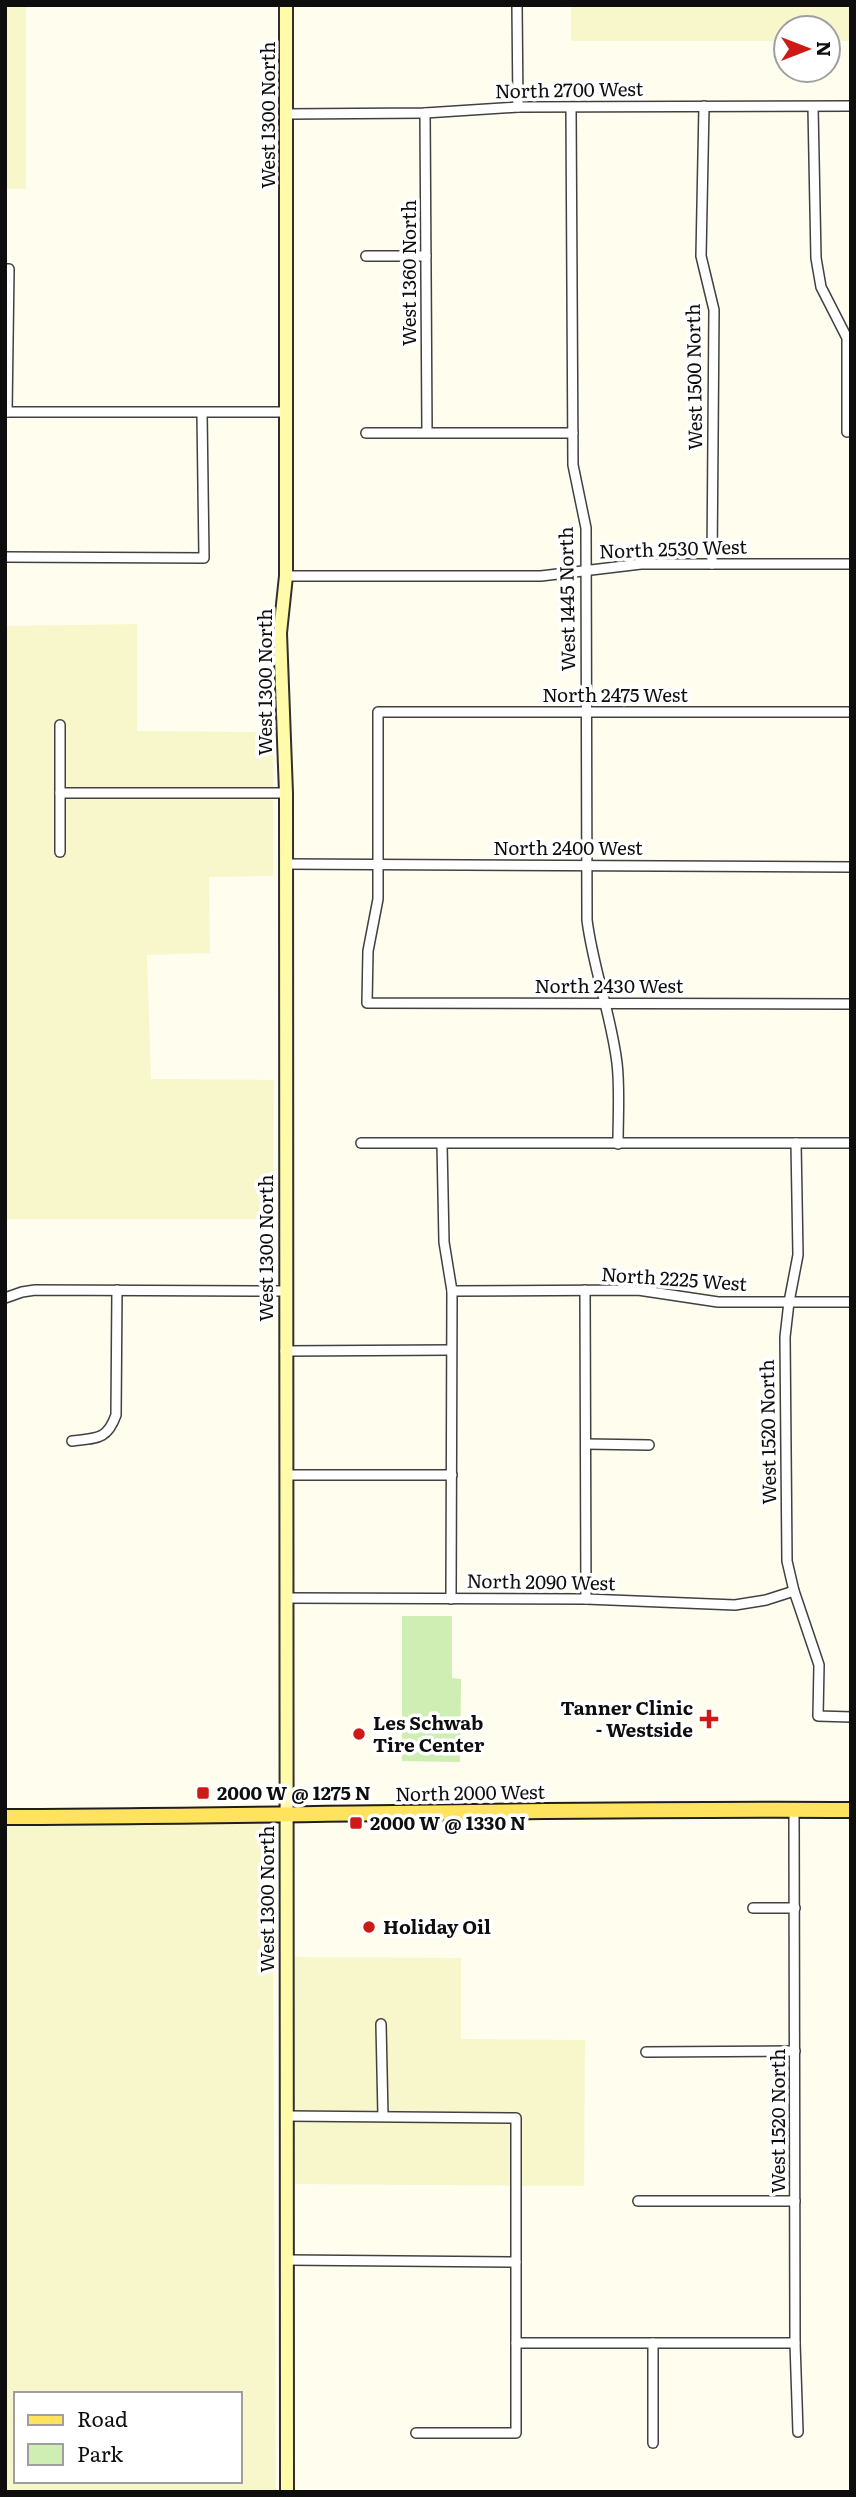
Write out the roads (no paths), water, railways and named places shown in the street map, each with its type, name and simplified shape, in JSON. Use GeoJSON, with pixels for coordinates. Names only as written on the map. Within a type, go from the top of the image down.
{"type":"FeatureCollection","features":[{"type":"Feature","properties":{"kind":"main road","name":"North 2000 West"},"geometry":{"type":"LineString","coordinates":[[5,1817],[642,1809],[851,1810]]}},
{"type":"Feature","properties":{"kind":"street","name":"West 1300 North"},"geometry":{"type":"LineString","coordinates":[[286,5],[286,576],[280,633],[286,793],[287,2492]]}},
{"type":"Feature","properties":{"kind":"street"},"geometry":{"type":"LineString","coordinates":[[517,5],[518,107]]}},
{"type":"Feature","properties":{"kind":"street","name":"West 1500 North"},"geometry":{"type":"LineString","coordinates":[[704,106],[701,256],[714,310],[712,564]]}},
{"type":"Feature","properties":{"kind":"street","name":"North 2700 West"},"geometry":{"type":"LineString","coordinates":[[287,114],[425,113],[518,107],[851,106]]}},
{"type":"Feature","properties":{"kind":"street"},"geometry":{"type":"LineString","coordinates":[[813,107],[816,258],[821,287],[847,338],[847,432]]}},
{"type":"Feature","properties":{"kind":"street","name":"West 1445 North"},"geometry":{"type":"LineString","coordinates":[[571,108],[573,466],[586,528],[588,933],[606,1004]]}},
{"type":"Feature","properties":{"kind":"street","name":"West 1360 North"},"geometry":{"type":"LineString","coordinates":[[425,113],[428,432]]}},
{"type":"Feature","properties":{"kind":"street"},"geometry":{"type":"LineString","coordinates":[[366,256],[426,256]]}},
{"type":"Feature","properties":{"kind":"street"},"geometry":{"type":"LineString","coordinates":[[7,269],[6,412],[286,412]]}},
{"type":"Feature","properties":{"kind":"street"},"geometry":{"type":"LineString","coordinates":[[837,319],[851,319]]}},
{"type":"Feature","properties":{"kind":"street"},"geometry":{"type":"LineString","coordinates":[[5,558],[204,558],[202,413]]}},
{"type":"Feature","properties":{"kind":"street"},"geometry":{"type":"LineString","coordinates":[[366,433],[573,433]]}},
{"type":"Feature","properties":{"kind":"street","name":"North 2530 West"},"geometry":{"type":"LineString","coordinates":[[286,576],[541,576],[641,564],[851,564]]}},
{"type":"Feature","properties":{"kind":"street","name":"North 2475 West"},"geometry":{"type":"LineString","coordinates":[[377,864],[379,712],[851,712]]}},
{"type":"Feature","properties":{"kind":"street"},"geometry":{"type":"LineString","coordinates":[[60,852],[61,725]]}},
{"type":"Feature","properties":{"kind":"street"},"geometry":{"type":"LineString","coordinates":[[60,793],[286,793]]}},
{"type":"Feature","properties":{"kind":"street","name":"North 2400 West"},"geometry":{"type":"LineString","coordinates":[[285,864],[851,867]]}},
{"type":"Feature","properties":{"kind":"street","name":"North 2430 West"},"geometry":{"type":"LineString","coordinates":[[377,864],[377,899],[368,951],[367,1003],[851,1004]]}},
{"type":"Feature","properties":{"kind":"street"},"geometry":{"type":"LineString","coordinates":[[606,1004],[617,1063],[618,1143]]}},
{"type":"Feature","properties":{"kind":"street"},"geometry":{"type":"LineString","coordinates":[[361,1143],[851,1143]]}},
{"type":"Feature","properties":{"kind":"street","name":"West 1520 North"},"geometry":{"type":"LineString","coordinates":[[796,1143],[799,1255],[785,1337],[787,1561],[794,1591],[819,1665],[818,1716],[851,1717]]}},
{"type":"Feature","properties":{"kind":"street"},"geometry":{"type":"LineString","coordinates":[[442,1144],[444,1242],[452,1291],[452,1599]]}},
{"type":"Feature","properties":{"kind":"street"},"geometry":{"type":"LineString","coordinates":[[5,1298],[35,1290],[285,1290]]}},
{"type":"Feature","properties":{"kind":"street"},"geometry":{"type":"LineString","coordinates":[[72,1441],[99,1437],[111,1430],[116,1415],[117,1290]]}},
{"type":"Feature","properties":{"kind":"street"},"geometry":{"type":"LineString","coordinates":[[585,1290],[586,1599]]}},
{"type":"Feature","properties":{"kind":"street","name":"North 2225 West"},"geometry":{"type":"LineString","coordinates":[[452,1291],[638,1290],[718,1302],[851,1302]]}},
{"type":"Feature","properties":{"kind":"street"},"geometry":{"type":"LineString","coordinates":[[285,1351],[451,1350]]}},
{"type":"Feature","properties":{"kind":"street"},"geometry":{"type":"LineString","coordinates":[[586,1444],[649,1446]]}},
{"type":"Feature","properties":{"kind":"street"},"geometry":{"type":"LineString","coordinates":[[286,1475],[452,1475]]}},
{"type":"Feature","properties":{"kind":"street","name":"North 2090 West"},"geometry":{"type":"LineString","coordinates":[[286,1598],[586,1599],[735,1605],[766,1600],[794,1591]]}},
{"type":"Feature","properties":{"kind":"street","name":"West 1520 North"},"geometry":{"type":"LineString","coordinates":[[794,1810],[795,2343],[798,2432]]}},
{"type":"Feature","properties":{"kind":"street"},"geometry":{"type":"LineString","coordinates":[[752,1908],[795,1908]]}},
{"type":"Feature","properties":{"kind":"street"},"geometry":{"type":"LineString","coordinates":[[381,2024],[383,2116]]}},
{"type":"Feature","properties":{"kind":"street"},"geometry":{"type":"LineString","coordinates":[[646,2052],[795,2050]]}},
{"type":"Feature","properties":{"kind":"street"},"geometry":{"type":"LineString","coordinates":[[287,2116],[516,2118],[516,2433],[416,2433]]}},
{"type":"Feature","properties":{"kind":"street"},"geometry":{"type":"LineString","coordinates":[[638,2201],[795,2201]]}},
{"type":"Feature","properties":{"kind":"street"},"geometry":{"type":"LineString","coordinates":[[287,2260],[516,2262]]}},
{"type":"Feature","properties":{"kind":"street"},"geometry":{"type":"LineString","coordinates":[[516,2343],[795,2343]]}},
{"type":"Feature","properties":{"kind":"street"},"geometry":{"type":"LineString","coordinates":[[653,2343],[653,2444]]}},
{"type":"Feature","properties":{"kind":"place","name":"Tanner Clinic - Westside"},"geometry":{"type":"Point","coordinates":[709,1719]}},
{"type":"Feature","properties":{"kind":"place","name":"Les Schwab Tire Center"},"geometry":{"type":"Point","coordinates":[359,1734]}},
{"type":"Feature","properties":{"kind":"place","name":"2000 W @ 1275 N"},"geometry":{"type":"Point","coordinates":[203,1793]}},
{"type":"Feature","properties":{"kind":"place","name":"2000 W @ 1330 N"},"geometry":{"type":"Point","coordinates":[356,1823]}},
{"type":"Feature","properties":{"kind":"place","name":"Holiday Oil"},"geometry":{"type":"Point","coordinates":[369,1927]}}]}
